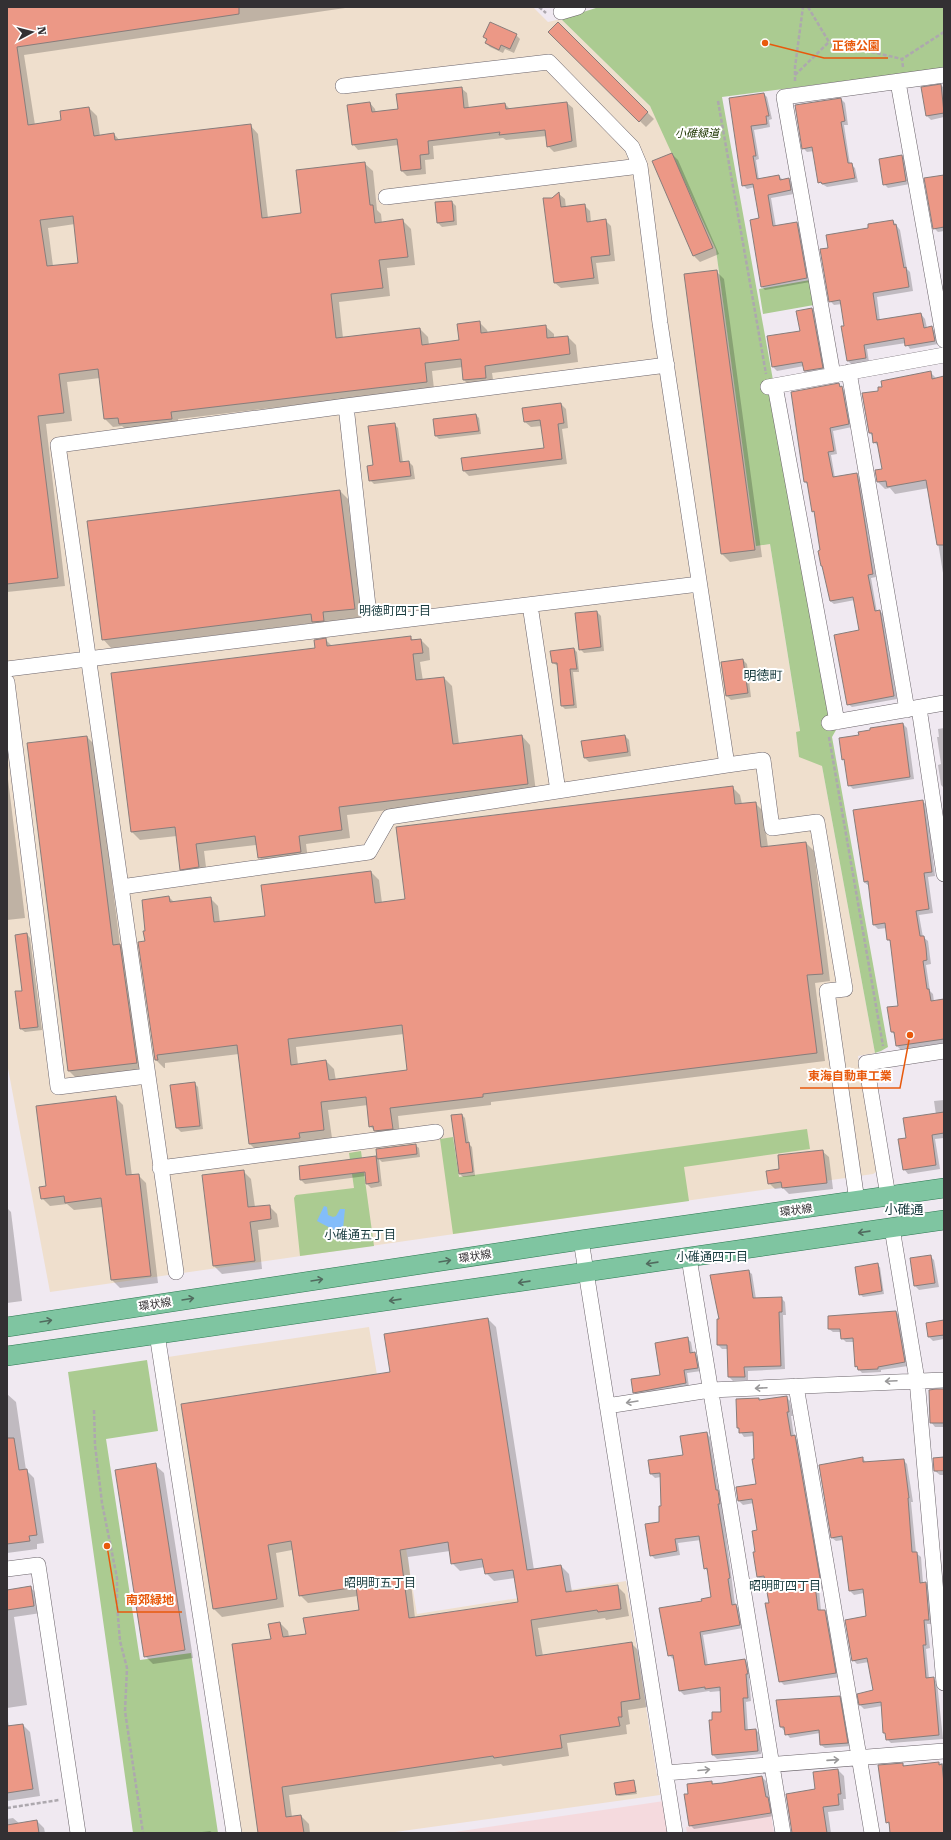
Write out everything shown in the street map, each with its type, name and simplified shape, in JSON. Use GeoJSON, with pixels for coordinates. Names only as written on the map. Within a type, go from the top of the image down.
{"type":"FeatureCollection","features":[{"type":"Feature","properties":{"kind":"main road","name":"環状線"},"geometry":{"type":"LineString","coordinates":[[7,1327],[580,1240],[944,1188]]}},
{"type":"Feature","properties":{"kind":"main road"},"geometry":{"type":"LineString","coordinates":[[7,1356],[944,1220]]}},
{"type":"Feature","properties":{"kind":"street"},"geometry":{"type":"LineString","coordinates":[[560,12],[578,7]]}},
{"type":"Feature","properties":{"kind":"street"},"geometry":{"type":"LineString","coordinates":[[343,86],[549,62],[632,147],[640,166],[667,365],[727,765]]}},
{"type":"Feature","properties":{"kind":"street"},"geometry":{"type":"LineString","coordinates":[[833,375],[784,97],[944,75]]}},
{"type":"Feature","properties":{"kind":"street"},"geometry":{"type":"LineString","coordinates":[[902,81],[944,340]]}},
{"type":"Feature","properties":{"kind":"street"},"geometry":{"type":"LineString","coordinates":[[386,197],[640,166]]}},
{"type":"Feature","properties":{"kind":"street"},"geometry":{"type":"LineString","coordinates":[[944,355],[772,386],[832,723],[944,703]]}},
{"type":"Feature","properties":{"kind":"street"},"geometry":{"type":"LineString","coordinates":[[176,1272],[58,445],[667,365]]}},
{"type":"Feature","properties":{"kind":"street"},"geometry":{"type":"LineString","coordinates":[[849,372],[944,874]]}},
{"type":"Feature","properties":{"kind":"street"},"geometry":{"type":"LineString","coordinates":[[346,406],[370,624]]}},
{"type":"Feature","properties":{"kind":"street"},"geometry":{"type":"LineString","coordinates":[[7,669],[699,584]]}},
{"type":"Feature","properties":{"kind":"street"},"geometry":{"type":"LineString","coordinates":[[530,605],[558,791]]}},
{"type":"Feature","properties":{"kind":"street"},"geometry":{"type":"LineString","coordinates":[[7,682],[58,1087],[147,1076]]}},
{"type":"Feature","properties":{"kind":"street"},"geometry":{"type":"LineString","coordinates":[[121,887],[369,852],[389,817],[763,760],[772,828],[817,822],[845,989],[827,991],[856,1201]]}},
{"type":"Feature","properties":{"kind":"street"},"geometry":{"type":"LineString","coordinates":[[888,1196],[866,1063],[944,1051]]}},
{"type":"Feature","properties":{"kind":"street"},"geometry":{"type":"LineString","coordinates":[[160,1168],[436,1132]]}},
{"type":"Feature","properties":{"kind":"street"},"geometry":{"type":"LineString","coordinates":[[892,1228],[917,1380],[944,1683]]}},
{"type":"Feature","properties":{"kind":"street"},"geometry":{"type":"LineString","coordinates":[[580,1240],[675,1833]]}},
{"type":"Feature","properties":{"kind":"street"},"geometry":{"type":"LineString","coordinates":[[689,1258],[783,1833]]}},
{"type":"Feature","properties":{"kind":"street"},"geometry":{"type":"LineString","coordinates":[[157,1334],[234,1833]]}},
{"type":"Feature","properties":{"kind":"street"},"geometry":{"type":"LineString","coordinates":[[607,1406],[710,1390],[944,1380]]}},
{"type":"Feature","properties":{"kind":"street"},"geometry":{"type":"LineString","coordinates":[[796,1386],[872,1833]]}},
{"type":"Feature","properties":{"kind":"street"},"geometry":{"type":"LineString","coordinates":[[7,1569],[38,1565],[78,1833]]}},
{"type":"Feature","properties":{"kind":"street"},"geometry":{"type":"LineString","coordinates":[[665,1773],[944,1751]]}},
{"type":"Feature","properties":{"kind":"path"},"geometry":{"type":"LineString","coordinates":[[796,96],[795,75],[803,7]]}},
{"type":"Feature","properties":{"kind":"path"},"geometry":{"type":"LineString","coordinates":[[808,7],[829,42],[902,59],[944,32]]}},
{"type":"Feature","properties":{"kind":"path"},"geometry":{"type":"LineString","coordinates":[[795,75],[829,42]]}},
{"type":"Feature","properties":{"kind":"path"},"geometry":{"type":"LineString","coordinates":[[902,59],[902,81]]}},
{"type":"Feature","properties":{"kind":"path"},"geometry":{"type":"LineString","coordinates":[[94,1410],[95,1445],[102,1503],[117,1578],[120,1641],[128,1668],[125,1711],[143,1833]]}},
{"type":"Feature","properties":{"kind":"path"},"geometry":{"type":"LineString","coordinates":[[7,1808],[73,1798]]}},
{"type":"Feature","properties":{"kind":"shaded area"},"geometry":{"type":"Polygon","coordinates":[[[7,7],[533,7],[548,22],[561,19],[650,106],[665,134],[716,250],[756,545],[770,544],[800,732],[796,732],[822,766],[875,1053],[858,1056],[878,1171],[873,1174],[50,1292],[7,1063],[7,7]]]}},
{"type":"Feature","properties":{"kind":"shaded area"},"geometry":{"type":"Polygon","coordinates":[[[369,1327],[417,1614],[626,1581],[660,1795],[388,1833],[240,1833],[168,1357],[369,1327]]]}},
{"type":"Feature","properties":{"kind":"shaded area"},"geometry":{"type":"Polygon","coordinates":[[[664,1801],[670,1833],[448,1833],[664,1801]]]}},
{"type":"Feature","properties":{"kind":"shaded area"},"geometry":{"type":"Polygon","coordinates":[[[771,1814],[774,1833],[687,1833],[686,1827],[697,1824],[771,1814]]]}},
{"type":"Feature","properties":{"kind":"green space","name":"小碓緑道"},"geometry":{"type":"Polygon","coordinates":[[[599,7],[944,7],[944,68],[722,97],[836,730],[832,737],[888,1047],[875,1053],[822,766],[799,757],[796,732],[800,731],[770,544],[756,546],[716,250],[650,106],[561,19],[599,7]]]}},
{"type":"Feature","properties":{"kind":"green space"},"geometry":{"type":"Polygon","coordinates":[[[810,280],[814,305],[763,314],[759,289],[810,280]]]}},
{"type":"Feature","properties":{"kind":"green space"},"geometry":{"type":"Polygon","coordinates":[[[807,1129],[810,1149],[684,1167],[689,1201],[453,1234],[440,1139],[453,1137],[459,1177],[807,1129]]]}},
{"type":"Feature","properties":{"kind":"green space"},"geometry":{"type":"Polygon","coordinates":[[[361,1151],[374,1246],[300,1256],[294,1198],[296,1195],[354,1188],[349,1153],[361,1151]]]}},
{"type":"Feature","properties":{"kind":"green space"},"geometry":{"type":"Polygon","coordinates":[[[147,1360],[158,1431],[106,1439],[140,1660],[191,1653],[218,1833],[133,1833],[68,1372],[147,1360]]]}},
{"type":"Feature","properties":{"kind":"water"},"geometry":{"type":"Polygon","coordinates":[[[324,1206],[327,1207],[328,1215],[333,1217],[336,1216],[340,1209],[345,1209],[343,1229],[336,1231],[317,1221],[324,1206]]]}},
{"type":"Feature","properties":{"kind":"building"},"geometry":{"type":"Polygon","coordinates":[[[7,7],[239,7],[239,14],[17,47],[28,125],[61,120],[60,111],[89,107],[94,136],[114,133],[115,140],[251,124],[262,218],[301,213],[296,170],[365,162],[370,205],[373,205],[375,223],[403,219],[408,257],[379,260],[383,288],[331,294],[336,338],[420,328],[422,345],[459,340],[457,324],[480,321],[481,333],[546,325],[547,338],[568,336],[570,354],[485,366],[486,378],[463,380],[461,359],[425,363],[427,382],[171,412],[172,419],[119,424],[118,418],[104,419],[98,369],[59,374],[64,413],[38,416],[58,578],[7,584],[7,7]],[[73,216],[40,220],[47,266],[78,263],[73,216]]]}},
{"type":"Feature","properties":{"kind":"building"},"geometry":{"type":"Polygon","coordinates":[[[490,22],[517,34],[510,49],[501,45],[499,50],[485,43],[487,39],[483,37],[490,22]]]}},
{"type":"Feature","properties":{"kind":"building"},"geometry":{"type":"Polygon","coordinates":[[[558,22],[648,112],[639,122],[548,32],[558,22]]]}},
{"type":"Feature","properties":{"kind":"building"},"geometry":{"type":"Polygon","coordinates":[[[941,84],[944,113],[926,116],[921,87],[941,84]]]}},
{"type":"Feature","properties":{"kind":"building"},"geometry":{"type":"Polygon","coordinates":[[[462,87],[464,108],[505,103],[506,109],[567,102],[572,141],[547,147],[545,130],[499,135],[500,132],[428,141],[429,154],[420,155],[421,169],[401,171],[397,139],[352,145],[347,105],[370,102],[372,112],[398,109],[396,94],[462,87]]]}},
{"type":"Feature","properties":{"kind":"building"},"geometry":{"type":"Polygon","coordinates":[[[764,93],[769,116],[766,116],[767,124],[751,126],[756,156],[753,156],[757,179],[779,175],[780,180],[789,178],[791,190],[768,195],[773,226],[797,222],[807,278],[761,287],[750,220],[759,218],[753,184],[742,186],[729,98],[764,93]]]}},
{"type":"Feature","properties":{"kind":"building"},"geometry":{"type":"Polygon","coordinates":[[[841,98],[845,121],[841,122],[848,163],[852,163],[855,178],[822,184],[821,182],[818,183],[812,147],[802,149],[795,105],[841,98]]]}},
{"type":"Feature","properties":{"kind":"building"},"geometry":{"type":"Polygon","coordinates":[[[672,153],[713,248],[693,256],[652,161],[672,153]]]}},
{"type":"Feature","properties":{"kind":"building"},"geometry":{"type":"Polygon","coordinates":[[[902,155],[906,181],[883,185],[879,159],[902,155]]]}},
{"type":"Feature","properties":{"kind":"building"},"geometry":{"type":"Polygon","coordinates":[[[944,175],[944,227],[933,229],[924,178],[944,175]]]}},
{"type":"Feature","properties":{"kind":"building"},"geometry":{"type":"Polygon","coordinates":[[[559,192],[561,207],[585,204],[587,222],[606,219],[610,255],[591,257],[594,278],[554,283],[543,198],[552,198],[559,192]]]}},
{"type":"Feature","properties":{"kind":"building"},"geometry":{"type":"Polygon","coordinates":[[[452,201],[454,221],[437,223],[435,202],[452,201]]]}},
{"type":"Feature","properties":{"kind":"building"},"geometry":{"type":"Polygon","coordinates":[[[893,220],[894,225],[896,224],[909,287],[873,293],[877,320],[921,313],[924,328],[932,326],[935,341],[905,346],[904,338],[864,345],[866,358],[847,361],[841,326],[844,326],[840,300],[829,302],[820,249],[828,248],[826,235],[868,228],[868,224],[893,220]]]}},
{"type":"Feature","properties":{"kind":"building"},"geometry":{"type":"Polygon","coordinates":[[[717,270],[755,550],[721,554],[684,274],[717,270]]]}},
{"type":"Feature","properties":{"kind":"building"},"geometry":{"type":"Polygon","coordinates":[[[812,308],[823,368],[804,371],[802,362],[772,367],[767,336],[800,331],[796,311],[812,308]]]}},
{"type":"Feature","properties":{"kind":"building"},"geometry":{"type":"Polygon","coordinates":[[[931,371],[932,379],[944,376],[944,545],[937,545],[926,480],[887,487],[886,481],[877,482],[875,470],[882,469],[877,442],[873,443],[872,433],[869,433],[862,393],[878,391],[878,387],[882,387],[881,381],[931,371]]]}},
{"type":"Feature","properties":{"kind":"building"},"geometry":{"type":"Polygon","coordinates":[[[839,383],[840,387],[842,386],[849,424],[830,428],[834,451],[828,452],[833,477],[857,473],[873,574],[868,575],[875,611],[880,610],[894,696],[847,705],[834,635],[859,630],[853,597],[830,601],[818,551],[820,550],[814,511],[812,512],[807,482],[804,482],[791,392],[839,383]]]}},
{"type":"Feature","properties":{"kind":"building"},"geometry":{"type":"Polygon","coordinates":[[[561,403],[564,423],[558,424],[562,459],[463,471],[461,458],[544,448],[540,420],[524,422],[522,408],[561,403]]]}},
{"type":"Feature","properties":{"kind":"building"},"geometry":{"type":"Polygon","coordinates":[[[476,414],[479,431],[435,436],[433,419],[476,414]]]}},
{"type":"Feature","properties":{"kind":"building"},"geometry":{"type":"Polygon","coordinates":[[[395,423],[400,462],[409,461],[411,476],[369,481],[367,466],[373,465],[368,426],[395,423]]]}},
{"type":"Feature","properties":{"kind":"building"},"geometry":{"type":"Polygon","coordinates":[[[340,490],[355,609],[323,612],[324,621],[312,622],[311,614],[102,640],[87,521],[340,490]]]}},
{"type":"Feature","properties":{"kind":"building"},"geometry":{"type":"Polygon","coordinates":[[[597,611],[601,647],[579,650],[575,613],[597,611]]]}},
{"type":"Feature","properties":{"kind":"building"},"geometry":{"type":"Polygon","coordinates":[[[411,636],[411,640],[421,639],[423,653],[413,654],[416,680],[444,677],[453,744],[522,735],[528,784],[339,807],[342,830],[299,836],[301,852],[258,858],[255,836],[196,844],[199,867],[180,870],[175,827],[131,832],[111,673],[315,648],[314,640],[326,638],[327,646],[411,636]]]}},
{"type":"Feature","properties":{"kind":"building"},"geometry":{"type":"Polygon","coordinates":[[[574,648],[577,669],[570,669],[574,705],[561,706],[557,663],[552,663],[550,651],[574,648]]]}},
{"type":"Feature","properties":{"kind":"building"},"geometry":{"type":"Polygon","coordinates":[[[743,659],[748,693],[726,696],[721,662],[743,659]]]}},
{"type":"Feature","properties":{"kind":"building"},"geometry":{"type":"Polygon","coordinates":[[[903,723],[910,777],[848,786],[839,738],[859,735],[858,732],[870,730],[870,728],[903,723]]]}},
{"type":"Feature","properties":{"kind":"building"},"geometry":{"type":"Polygon","coordinates":[[[625,735],[628,752],[584,758],[581,741],[625,735]]]}},
{"type":"Feature","properties":{"kind":"building"},"geometry":{"type":"Polygon","coordinates":[[[87,736],[113,945],[120,944],[137,1063],[68,1071],[27,743],[87,736]]]}},
{"type":"Feature","properties":{"kind":"building"},"geometry":{"type":"Polygon","coordinates":[[[733,786],[735,804],[756,802],[761,847],[806,842],[823,974],[807,975],[817,1053],[483,1094],[483,1097],[390,1108],[393,1129],[374,1131],[373,1126],[369,1127],[366,1097],[321,1102],[324,1130],[299,1133],[300,1138],[249,1144],[237,1045],[157,1055],[158,1060],[155,1060],[138,942],[145,941],[143,931],[145,931],[142,900],[169,896],[170,902],[211,897],[214,922],[265,916],[261,885],[371,871],[375,903],[405,899],[396,827],[733,786]],[[402,1025],[288,1039],[291,1065],[326,1060],[329,1080],[407,1070],[402,1025]]]}},
{"type":"Feature","properties":{"kind":"building"},"geometry":{"type":"Polygon","coordinates":[[[923,800],[932,872],[924,873],[929,909],[916,911],[920,936],[924,936],[926,948],[927,960],[923,961],[927,989],[929,989],[931,1001],[944,999],[944,1039],[896,1046],[894,1032],[891,1032],[887,1007],[898,1006],[890,940],[887,940],[885,923],[873,925],[868,881],[864,882],[853,810],[923,800]]]}},
{"type":"Feature","properties":{"kind":"building"},"geometry":{"type":"Polygon","coordinates":[[[27,933],[38,1027],[20,1029],[15,991],[22,991],[15,935],[27,933]]]}},
{"type":"Feature","properties":{"kind":"building"},"geometry":{"type":"Polygon","coordinates":[[[195,1082],[200,1126],[176,1128],[170,1085],[195,1082]]]}},
{"type":"Feature","properties":{"kind":"building"},"geometry":{"type":"Polygon","coordinates":[[[116,1096],[126,1175],[139,1174],[151,1276],[111,1280],[101,1198],[65,1203],[64,1196],[41,1199],[39,1187],[46,1186],[36,1106],[116,1096]]]}},
{"type":"Feature","properties":{"kind":"building"},"geometry":{"type":"Polygon","coordinates":[[[944,1112],[944,1133],[932,1135],[936,1165],[903,1170],[898,1139],[906,1138],[903,1118],[944,1112]]]}},
{"type":"Feature","properties":{"kind":"building"},"geometry":{"type":"Polygon","coordinates":[[[462,1114],[466,1143],[469,1142],[473,1172],[459,1174],[451,1115],[462,1114]]]}},
{"type":"Feature","properties":{"kind":"building"},"geometry":{"type":"Polygon","coordinates":[[[416,1144],[417,1154],[377,1159],[376,1149],[416,1144]]]}},
{"type":"Feature","properties":{"kind":"building"},"geometry":{"type":"Polygon","coordinates":[[[823,1150],[827,1183],[782,1188],[781,1182],[768,1184],[766,1171],[779,1169],[778,1155],[823,1150]]]}},
{"type":"Feature","properties":{"kind":"building"},"geometry":{"type":"Polygon","coordinates":[[[376,1156],[379,1182],[366,1184],[365,1172],[300,1180],[299,1166],[376,1156]]]}},
{"type":"Feature","properties":{"kind":"building"},"geometry":{"type":"Polygon","coordinates":[[[244,1170],[248,1207],[270,1205],[271,1219],[250,1222],[255,1261],[213,1266],[202,1175],[244,1170]]]}},
{"type":"Feature","properties":{"kind":"building"},"geometry":{"type":"Polygon","coordinates":[[[931,1255],[935,1283],[914,1286],[910,1258],[931,1255]]]}},
{"type":"Feature","properties":{"kind":"building"},"geometry":{"type":"Polygon","coordinates":[[[878,1263],[882,1291],[859,1295],[855,1267],[878,1263]]]}},
{"type":"Feature","properties":{"kind":"building"},"geometry":{"type":"Polygon","coordinates":[[[749,1270],[753,1298],[782,1297],[782,1312],[779,1312],[781,1366],[744,1367],[745,1377],[728,1377],[727,1345],[717,1345],[717,1319],[719,1319],[710,1275],[749,1270]]]}},
{"type":"Feature","properties":{"kind":"building"},"geometry":{"type":"Polygon","coordinates":[[[896,1311],[905,1362],[878,1367],[878,1369],[858,1370],[857,1366],[855,1367],[853,1338],[841,1339],[840,1329],[828,1329],[828,1316],[896,1311]]]}},
{"type":"Feature","properties":{"kind":"building"},"geometry":{"type":"Polygon","coordinates":[[[488,1318],[527,1570],[561,1565],[566,1592],[618,1585],[621,1609],[598,1612],[597,1610],[531,1620],[536,1656],[632,1642],[640,1699],[621,1702],[622,1717],[618,1717],[620,1726],[560,1735],[562,1748],[494,1758],[493,1756],[282,1787],[286,1817],[301,1815],[304,1833],[258,1833],[232,1644],[271,1639],[268,1624],[280,1622],[283,1637],[306,1634],[303,1618],[359,1610],[356,1587],[299,1596],[291,1541],[268,1545],[277,1599],[213,1609],[181,1404],[390,1372],[384,1334],[488,1318]],[[448,1542],[400,1550],[409,1618],[518,1602],[513,1570],[485,1574],[482,1559],[451,1564],[448,1542]]]}},
{"type":"Feature","properties":{"kind":"building"},"geometry":{"type":"Polygon","coordinates":[[[944,1320],[944,1335],[928,1337],[926,1323],[944,1320]]]}},
{"type":"Feature","properties":{"kind":"building"},"geometry":{"type":"Polygon","coordinates":[[[688,1337],[690,1353],[695,1352],[698,1368],[684,1370],[686,1383],[633,1393],[631,1379],[660,1375],[655,1343],[688,1337]]]}},
{"type":"Feature","properties":{"kind":"building"},"geometry":{"type":"Polygon","coordinates":[[[944,1389],[944,1423],[930,1423],[929,1390],[944,1389]]]}},
{"type":"Feature","properties":{"kind":"building"},"geometry":{"type":"Polygon","coordinates":[[[787,1396],[789,1412],[787,1412],[791,1436],[795,1435],[821,1584],[815,1585],[818,1610],[825,1610],[836,1673],[779,1682],[765,1603],[769,1603],[764,1576],[757,1577],[753,1552],[755,1552],[752,1531],[757,1530],[752,1499],[738,1501],[736,1487],[756,1484],[752,1459],[754,1459],[753,1432],[739,1433],[739,1428],[737,1428],[736,1399],[759,1398],[759,1400],[787,1396]]]}},
{"type":"Feature","properties":{"kind":"building"},"geometry":{"type":"Polygon","coordinates":[[[707,1432],[716,1490],[718,1490],[720,1504],[718,1504],[730,1578],[728,1579],[732,1605],[736,1604],[740,1625],[700,1632],[705,1665],[745,1659],[748,1674],[746,1674],[748,1698],[743,1698],[745,1730],[756,1729],[758,1751],[712,1755],[709,1720],[712,1720],[712,1712],[721,1712],[720,1687],[705,1689],[705,1687],[679,1691],[673,1655],[668,1656],[659,1608],[702,1601],[701,1599],[711,1597],[707,1568],[704,1569],[699,1536],[675,1539],[677,1551],[650,1556],[645,1524],[659,1522],[659,1506],[661,1506],[660,1473],[650,1474],[648,1460],[683,1455],[680,1436],[707,1432]]]}},
{"type":"Feature","properties":{"kind":"building"},"geometry":{"type":"Polygon","coordinates":[[[7,1438],[14,1438],[19,1470],[27,1469],[37,1535],[29,1536],[30,1541],[7,1544],[7,1438]]]}},
{"type":"Feature","properties":{"kind":"building"},"geometry":{"type":"Polygon","coordinates":[[[863,1457],[863,1462],[904,1459],[909,1498],[912,1552],[917,1552],[920,1583],[926,1582],[929,1620],[924,1620],[926,1645],[923,1645],[926,1678],[934,1677],[939,1735],[886,1740],[885,1733],[883,1733],[881,1702],[859,1705],[857,1694],[873,1690],[867,1658],[852,1661],[845,1620],[866,1616],[863,1589],[849,1591],[842,1536],[831,1538],[819,1465],[863,1457]]]}},
{"type":"Feature","properties":{"kind":"building"},"geometry":{"type":"Polygon","coordinates":[[[944,1457],[944,1471],[934,1471],[933,1458],[944,1457]]]}},
{"type":"Feature","properties":{"kind":"building"},"geometry":{"type":"Polygon","coordinates":[[[156,1463],[185,1650],[144,1657],[115,1470],[156,1463]]]}},
{"type":"Feature","properties":{"kind":"building"},"geometry":{"type":"Polygon","coordinates":[[[31,1586],[34,1606],[7,1610],[7,1590],[31,1586]]]}},
{"type":"Feature","properties":{"kind":"building"},"geometry":{"type":"Polygon","coordinates":[[[840,1696],[848,1743],[820,1745],[819,1730],[785,1735],[784,1727],[780,1727],[776,1700],[840,1696]]]}},
{"type":"Feature","properties":{"kind":"building"},"geometry":{"type":"Polygon","coordinates":[[[23,1724],[33,1789],[7,1793],[7,1726],[23,1724]]]}},
{"type":"Feature","properties":{"kind":"building"},"geometry":{"type":"Polygon","coordinates":[[[939,1762],[939,1765],[942,1764],[944,1784],[944,1833],[890,1833],[889,1822],[886,1823],[878,1765],[903,1763],[903,1766],[939,1762]]]}},
{"type":"Feature","properties":{"kind":"building"},"geometry":{"type":"Polygon","coordinates":[[[838,1769],[841,1794],[838,1794],[839,1805],[823,1807],[827,1833],[792,1833],[786,1794],[815,1789],[813,1772],[838,1769]]]}},
{"type":"Feature","properties":{"kind":"building"},"geometry":{"type":"Polygon","coordinates":[[[762,1776],[771,1813],[689,1826],[684,1794],[688,1794],[687,1784],[712,1781],[712,1784],[722,1783],[762,1776]]]}},
{"type":"Feature","properties":{"kind":"building"},"geometry":{"type":"Polygon","coordinates":[[[634,1780],[636,1792],[616,1795],[614,1783],[634,1780]]]}},
{"type":"Feature","properties":{"kind":"building"},"geometry":{"type":"Polygon","coordinates":[[[37,1820],[39,1833],[7,1833],[7,1825],[37,1820]]]}},
{"type":"Feature","properties":{"kind":"place","name":"正徳公園"},"geometry":{"type":"Point","coordinates":[765,43]}},
{"type":"Feature","properties":{"kind":"place","name":"東海自動車工業"},"geometry":{"type":"Point","coordinates":[910,1035]}},
{"type":"Feature","properties":{"kind":"place","name":"南郊緑地"},"geometry":{"type":"Point","coordinates":[107,1546]}},
{"type":"Feature","properties":{"kind":"district","name":"明徳町四丁目"},"geometry":{"type":"Point","coordinates":[395,611]}},
{"type":"Feature","properties":{"kind":"district","name":"明徳町"},"geometry":{"type":"Point","coordinates":[763,675]}},
{"type":"Feature","properties":{"kind":"district","name":"小碓通"},"geometry":{"type":"Point","coordinates":[904,1209]}},
{"type":"Feature","properties":{"kind":"district","name":"小碓通五丁目"},"geometry":{"type":"Point","coordinates":[360,1235]}},
{"type":"Feature","properties":{"kind":"district","name":"小碓通四丁目"},"geometry":{"type":"Point","coordinates":[712,1257]}},
{"type":"Feature","properties":{"kind":"district","name":"昭明町五丁目"},"geometry":{"type":"Point","coordinates":[380,1583]}},
{"type":"Feature","properties":{"kind":"district","name":"昭明町四丁目"},"geometry":{"type":"Point","coordinates":[785,1586]}}]}
